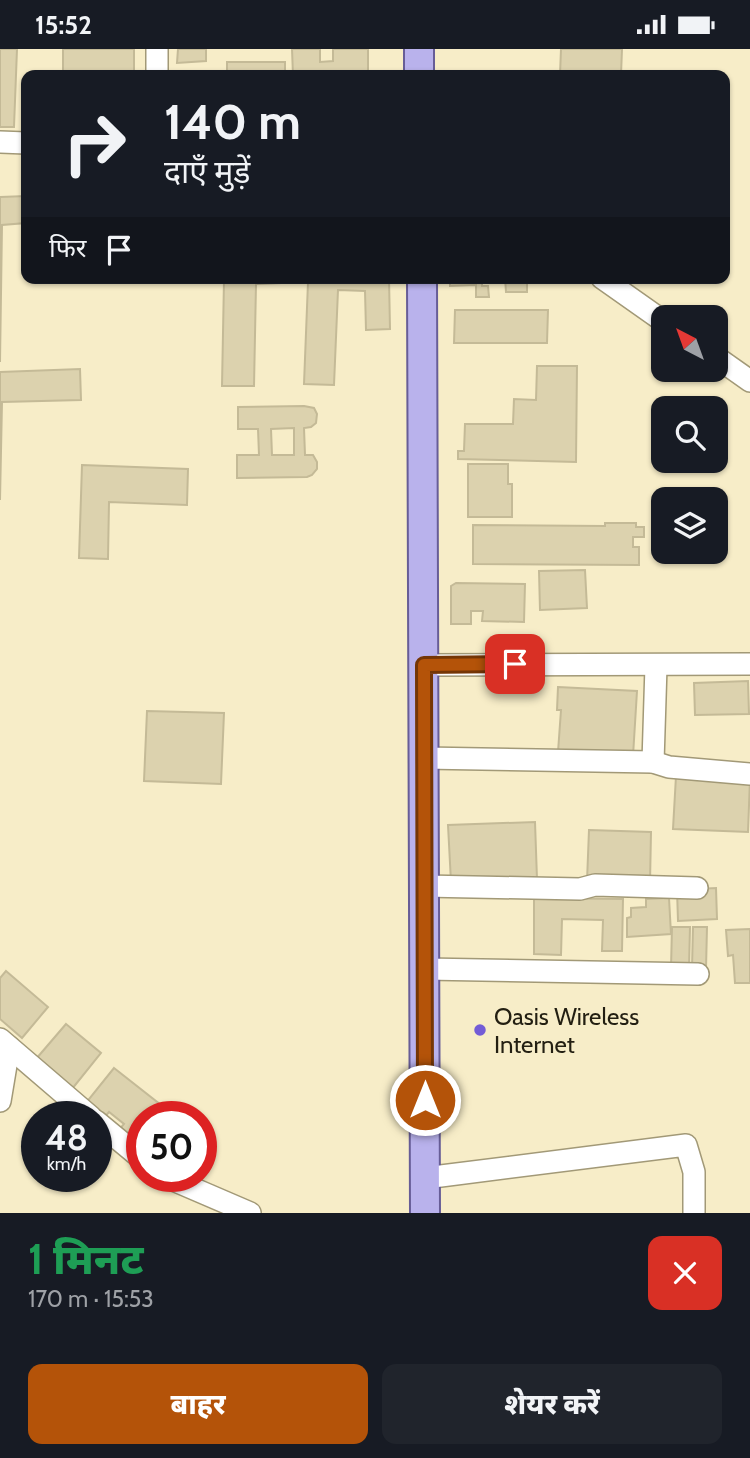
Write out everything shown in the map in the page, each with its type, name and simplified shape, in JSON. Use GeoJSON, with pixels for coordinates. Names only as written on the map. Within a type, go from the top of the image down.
{"type":"FeatureCollection","features":[{"type":"Feature","properties":{"kind":"main road"},"geometry":{"type":"LineString","coordinates":[[419,49],[419,70]]}},
{"type":"Feature","properties":{"kind":"main road"},"geometry":{"type":"LineString","coordinates":[[422,284],[425,1213]]}},
{"type":"Feature","properties":{"kind":"street"},"geometry":{"type":"LineString","coordinates":[[156,70],[157,49]]}},
{"type":"Feature","properties":{"kind":"street"},"geometry":{"type":"LineString","coordinates":[[0,142],[21,143]]}},
{"type":"Feature","properties":{"kind":"street"},"geometry":{"type":"LineString","coordinates":[[611,284],[651,313]]}},
{"type":"Feature","properties":{"kind":"street"},"geometry":{"type":"LineString","coordinates":[[728,365],[750,381]]}},
{"type":"Feature","properties":{"kind":"street"},"geometry":{"type":"LineString","coordinates":[[424,665],[750,664]]}},
{"type":"Feature","properties":{"kind":"street"},"geometry":{"type":"LineString","coordinates":[[653,762],[656,666]]}},
{"type":"Feature","properties":{"kind":"street"},"geometry":{"type":"LineString","coordinates":[[424,758],[653,762],[669,767],[750,774]]}},
{"type":"Feature","properties":{"kind":"street"},"geometry":{"type":"LineString","coordinates":[[424,886],[580,889],[595,884],[697,888]]}},
{"type":"Feature","properties":{"kind":"street"},"geometry":{"type":"LineString","coordinates":[[425,969],[698,974]]}},
{"type":"Feature","properties":{"kind":"street"},"geometry":{"type":"LineString","coordinates":[[0,1101],[5,1043]]}},
{"type":"Feature","properties":{"kind":"street"},"geometry":{"type":"LineString","coordinates":[[5,1043],[72,1101]]}},
{"type":"Feature","properties":{"kind":"street"},"geometry":{"type":"LineString","coordinates":[[112,1134],[126,1146]]}},
{"type":"Feature","properties":{"kind":"street"},"geometry":{"type":"LineString","coordinates":[[425,1178],[686,1145],[694,1172],[694,1213]]}},
{"type":"Feature","properties":{"kind":"street"},"geometry":{"type":"LineString","coordinates":[[201,1192],[250,1213]]}},
{"type":"Feature","properties":{"kind":"building"},"geometry":{"type":"Polygon","coordinates":[[[0,49],[17,49],[14,127],[0,127],[0,49]]]}},
{"type":"Feature","properties":{"kind":"building"},"geometry":{"type":"Polygon","coordinates":[[[63,49],[134,49],[134,70],[63,70],[63,49]]]}},
{"type":"Feature","properties":{"kind":"building"},"geometry":{"type":"Polygon","coordinates":[[[178,49],[206,49],[206,61],[177,63],[178,49]]]}},
{"type":"Feature","properties":{"kind":"building"},"geometry":{"type":"Polygon","coordinates":[[[292,49],[320,49],[320,62],[333,61],[333,49],[368,49],[368,70],[293,70],[292,49]]]}},
{"type":"Feature","properties":{"kind":"building"},"geometry":{"type":"Polygon","coordinates":[[[561,49],[622,49],[621,70],[560,70],[561,49]]]}},
{"type":"Feature","properties":{"kind":"building"},"geometry":{"type":"Polygon","coordinates":[[[227,62],[285,62],[285,70],[227,70],[227,62]]]}},
{"type":"Feature","properties":{"kind":"building"},"geometry":{"type":"Polygon","coordinates":[[[21,196],[21,223],[2,225],[0,362],[0,197],[21,196]]]}},
{"type":"Feature","properties":{"kind":"building"},"geometry":{"type":"Polygon","coordinates":[[[224,284],[256,284],[254,386],[222,386],[224,284]]]}},
{"type":"Feature","properties":{"kind":"building"},"geometry":{"type":"Polygon","coordinates":[[[308,284],[389,284],[390,329],[366,330],[365,291],[338,290],[334,385],[304,384],[308,284]]]}},
{"type":"Feature","properties":{"kind":"building"},"geometry":{"type":"Polygon","coordinates":[[[482,284],[488,286],[489,297],[476,297],[476,285],[450,286],[482,284]]]}},
{"type":"Feature","properties":{"kind":"building"},"geometry":{"type":"Polygon","coordinates":[[[505,284],[527,284],[527,292],[506,292],[505,284]]]}},
{"type":"Feature","properties":{"kind":"building"},"geometry":{"type":"Polygon","coordinates":[[[455,310],[548,310],[547,343],[454,343],[455,310]]]}},
{"type":"Feature","properties":{"kind":"building"},"geometry":{"type":"Polygon","coordinates":[[[537,366],[577,366],[576,462],[458,459],[458,451],[464,451],[465,424],[513,424],[514,399],[536,400],[537,366]]]}},
{"type":"Feature","properties":{"kind":"building"},"geometry":{"type":"Polygon","coordinates":[[[80,369],[81,400],[2,402],[0,500],[0,372],[80,369]]]}},
{"type":"Feature","properties":{"kind":"building"},"geometry":{"type":"Polygon","coordinates":[[[238,407],[314,408],[317,414],[316,423],[304,428],[305,455],[313,455],[317,462],[317,469],[312,475],[237,478],[237,455],[259,455],[258,429],[238,429],[238,407]],[[294,428],[271,429],[272,455],[294,455],[294,428]]]}},
{"type":"Feature","properties":{"kind":"building"},"geometry":{"type":"Polygon","coordinates":[[[468,464],[508,464],[508,484],[512,484],[512,517],[468,517],[468,464]]]}},
{"type":"Feature","properties":{"kind":"building"},"geometry":{"type":"Polygon","coordinates":[[[82,465],[188,469],[187,505],[109,502],[108,559],[79,558],[82,465]]]}},
{"type":"Feature","properties":{"kind":"building"},"geometry":{"type":"Polygon","coordinates":[[[605,523],[636,523],[636,527],[644,527],[644,537],[633,537],[633,547],[639,547],[639,565],[473,564],[473,525],[605,526],[605,523]]]}},
{"type":"Feature","properties":{"kind":"building"},"geometry":{"type":"Polygon","coordinates":[[[585,570],[587,608],[540,610],[539,571],[585,570]]]}},
{"type":"Feature","properties":{"kind":"building"},"geometry":{"type":"Polygon","coordinates":[[[456,583],[525,584],[524,622],[482,621],[483,611],[471,611],[471,624],[451,624],[451,586],[456,583]]]}},
{"type":"Feature","properties":{"kind":"building"},"geometry":{"type":"Polygon","coordinates":[[[748,681],[749,714],[695,715],[694,683],[748,681]]]}},
{"type":"Feature","properties":{"kind":"building"},"geometry":{"type":"Polygon","coordinates":[[[558,687],[637,691],[633,756],[558,752],[561,710],[557,710],[558,687]]]}},
{"type":"Feature","properties":{"kind":"building"},"geometry":{"type":"Polygon","coordinates":[[[147,711],[224,713],[221,784],[144,781],[147,711]]]}},
{"type":"Feature","properties":{"kind":"building"},"geometry":{"type":"Polygon","coordinates":[[[676,776],[750,779],[748,832],[673,829],[676,776]]]}},
{"type":"Feature","properties":{"kind":"building"},"geometry":{"type":"Polygon","coordinates":[[[535,822],[537,879],[451,882],[448,825],[535,822]]]}},
{"type":"Feature","properties":{"kind":"building"},"geometry":{"type":"Polygon","coordinates":[[[589,830],[651,832],[650,883],[587,881],[589,830]]]}},
{"type":"Feature","properties":{"kind":"building"},"geometry":{"type":"Polygon","coordinates":[[[716,888],[717,919],[678,921],[677,890],[716,888]]]}},
{"type":"Feature","properties":{"kind":"building"},"geometry":{"type":"Polygon","coordinates":[[[534,898],[623,899],[622,951],[602,951],[603,920],[562,919],[561,955],[534,954],[534,898]]]}},
{"type":"Feature","properties":{"kind":"building"},"geometry":{"type":"Polygon","coordinates":[[[669,898],[671,934],[627,937],[627,918],[631,917],[631,908],[646,907],[646,899],[669,898]]]}},
{"type":"Feature","properties":{"kind":"building"},"geometry":{"type":"Polygon","coordinates":[[[672,927],[690,927],[689,968],[671,968],[672,927]]]}},
{"type":"Feature","properties":{"kind":"building"},"geometry":{"type":"Polygon","coordinates":[[[693,927],[707,927],[706,969],[692,968],[693,927]]]}},
{"type":"Feature","properties":{"kind":"building"},"geometry":{"type":"Polygon","coordinates":[[[750,929],[750,983],[735,983],[733,955],[728,956],[726,930],[750,929]]]}},
{"type":"Feature","properties":{"kind":"building"},"geometry":{"type":"Polygon","coordinates":[[[6,971],[48,1007],[22,1038],[0,1019],[0,978],[6,971]]]}},
{"type":"Feature","properties":{"kind":"building"},"geometry":{"type":"Polygon","coordinates":[[[66,1024],[101,1053],[72,1089],[36,1059],[66,1024]]]}},
{"type":"Feature","properties":{"kind":"building"},"geometry":{"type":"Polygon","coordinates":[[[114,1068],[156,1101],[126,1101],[126,1138],[118,1131],[124,1124],[112,1114],[112,1101],[87,1101],[114,1068]]]}},
{"type":"Feature","properties":{"kind":"place","name":"Oasis Wireless Internet"},"geometry":{"type":"Point","coordinates":[480,1030]}},
{"type":"Feature","properties":{"kind":"route"},"geometry":{"type":"LineString","coordinates":[[425,1100],[424,665],[515,664]]}}]}
